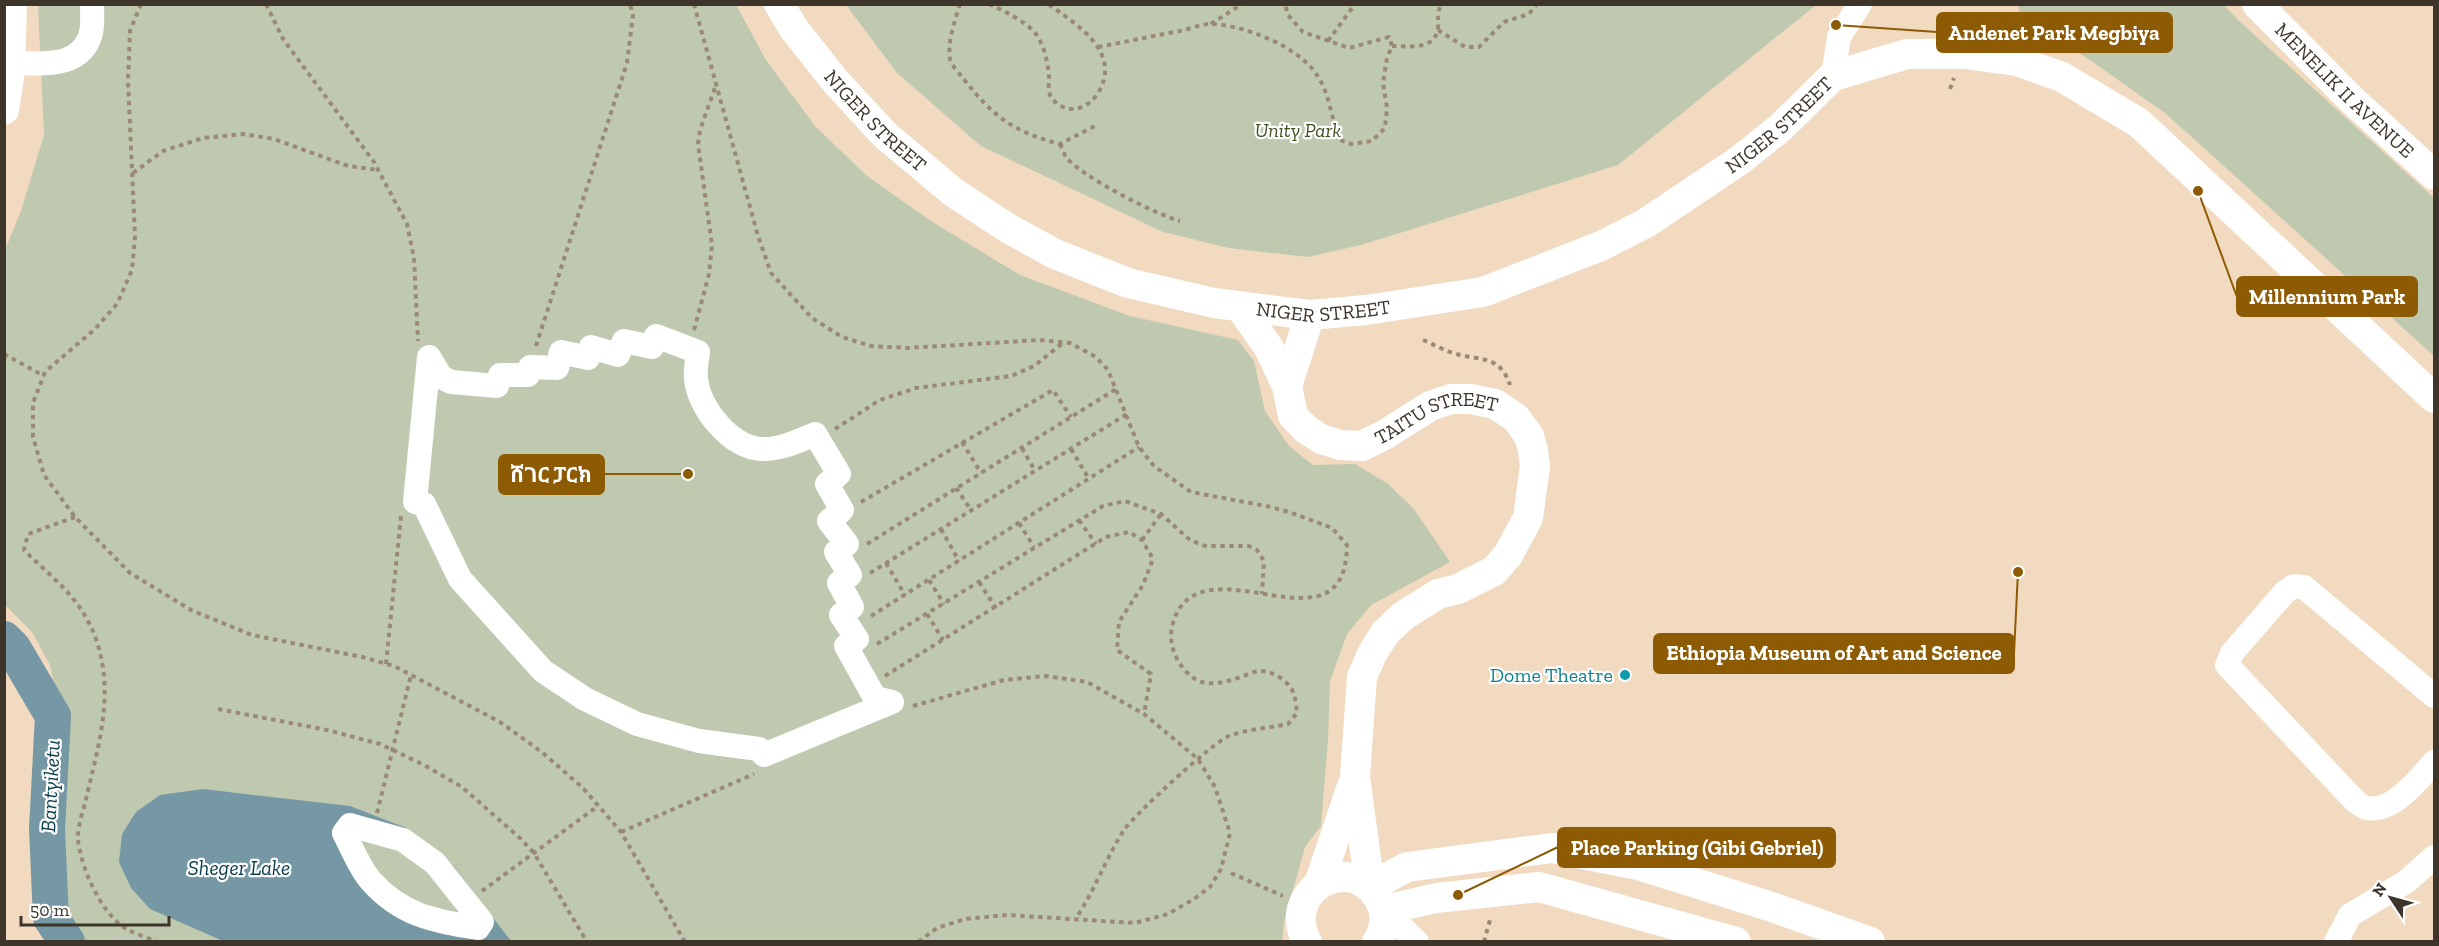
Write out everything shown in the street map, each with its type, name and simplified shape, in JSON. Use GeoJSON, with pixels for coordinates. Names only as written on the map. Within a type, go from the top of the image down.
{"type":"FeatureCollection","features":[{"type":"Feature","properties":{"kind":"main road"},"geometry":{"type":"LineString","coordinates":[[4,110],[10,63],[12,4]]}},
{"type":"Feature","properties":{"kind":"main road","name":"NIGER STREET"},"geometry":{"type":"LineString","coordinates":[[779,4],[794,29],[836,82],[885,135],[953,192],[997,221],[1055,254],[1128,283],[1240,308],[1310,315],[1366,310],[1483,292],[1601,246],[1646,223],[1740,160],[1780,128],[1833,76],[1907,54],[1964,54],[2017,61],[2062,77],[2139,123],[2434,398]]}},
{"type":"Feature","properties":{"kind":"main road","name":"MENELIK II AVENUE"},"geometry":{"type":"LineString","coordinates":[[2257,4],[2351,99],[2434,174]]}},
{"type":"Feature","properties":{"kind":"main road","name":"TAITU STREET"},"geometry":{"type":"LineString","coordinates":[[1240,308],[1269,348],[1287,386],[1293,416],[1307,430],[1321,439],[1340,445],[1362,446],[1386,434],[1430,406],[1451,399],[1470,399],[1495,404],[1516,418],[1529,436],[1533,450],[1535,466],[1528,518],[1508,555],[1494,571],[1458,588],[1438,594],[1403,615],[1385,633],[1372,654],[1362,677],[1355,777]]}},
{"type":"Feature","properties":{"kind":"main road"},"geometry":{"type":"LineString","coordinates":[[1287,386],[1310,315]]}},
{"type":"Feature","properties":{"kind":"main road"},"geometry":{"type":"LineString","coordinates":[[1307,942],[1302,932],[1300,919],[1355,777]]}},
{"type":"Feature","properties":{"kind":"main road"},"geometry":{"type":"LineString","coordinates":[[1355,777],[1377,899],[1384,924],[1377,942]]}},
{"type":"Feature","properties":{"kind":"main road"},"geometry":{"type":"LineString","coordinates":[[1377,899],[1407,867],[1552,848],[1638,865],[1772,907],[1870,942]]}},
{"type":"Feature","properties":{"kind":"main road"},"geometry":{"type":"LineString","coordinates":[[1311,894],[1332,878],[1346,877],[1359,880],[1377,899],[1436,898],[1539,887],[1736,942]]}},
{"type":"Feature","properties":{"kind":"street"},"geometry":{"type":"LineString","coordinates":[[10,63],[60,63],[78,53],[91,33],[92,4]]}},
{"type":"Feature","properties":{"kind":"street"},"geometry":{"type":"LineString","coordinates":[[1833,76],[1839,37],[1860,4]]}},
{"type":"Feature","properties":{"kind":"street"},"geometry":{"type":"LineString","coordinates":[[657,336],[689,348],[698,352],[695,379],[701,399],[717,424],[733,438],[760,449],[787,446],[815,434],[839,474],[827,484],[842,510],[829,521],[847,544],[836,552],[850,575],[839,582],[852,608],[841,615],[857,639],[846,646],[867,688],[875,698],[892,702],[764,755],[759,749],[699,741],[637,724],[585,699],[543,671],[460,579],[424,504],[415,502],[429,357],[441,377],[451,382],[497,386],[500,375],[528,375],[530,367],[557,368],[561,352],[588,358],[591,346],[618,355],[624,341],[652,347],[657,336]]}},
{"type":"Feature","properties":{"kind":"street"},"geometry":{"type":"LineString","coordinates":[[2434,696],[2304,587],[2294,586],[2285,592],[2232,653],[2227,665],[2355,801],[2367,808],[2386,805],[2400,799],[2434,762]]}},
{"type":"Feature","properties":{"kind":"street"},"geometry":{"type":"LineString","coordinates":[[350,825],[403,840],[435,863],[482,922],[478,928],[431,920],[398,904],[370,880],[344,833],[350,825]]}},
{"type":"Feature","properties":{"kind":"street"},"geometry":{"type":"LineString","coordinates":[[2336,942],[2350,915],[2406,882],[2434,857]]}},
{"type":"Feature","properties":{"kind":"street"},"geometry":{"type":"LineString","coordinates":[[1377,899],[1417,942]]}},
{"type":"Feature","properties":{"kind":"path"},"geometry":{"type":"LineString","coordinates":[[141,4],[130,31],[128,81],[135,237],[132,270],[117,304],[95,329],[66,353],[44,376],[33,403],[33,437],[44,475],[75,517],[130,573],[191,609],[252,635],[386,664],[500,722],[543,753],[583,788],[621,832],[685,942]]}},
{"type":"Feature","properties":{"kind":"path"},"geometry":{"type":"LineString","coordinates":[[266,4],[283,39],[379,170],[407,224],[414,258],[418,347]]}},
{"type":"Feature","properties":{"kind":"path"},"geometry":{"type":"LineString","coordinates":[[530,367],[627,63],[633,15],[630,4]]}},
{"type":"Feature","properties":{"kind":"path"},"geometry":{"type":"LineString","coordinates":[[694,4],[758,236],[771,273],[812,318],[842,337],[871,346],[908,348],[1040,340],[1070,343],[1096,357],[1108,370],[1139,447],[1154,466],[1191,492],[1271,507],[1332,528],[1347,545],[1347,563],[1337,585],[1317,598],[1296,599],[1227,588],[1196,593],[1176,610],[1171,629],[1173,654],[1185,672],[1203,684],[1225,682],[1259,670],[1279,675],[1294,692],[1297,713],[1288,724],[1229,736],[1198,759],[1126,828],[1088,901],[1076,918]]}},
{"type":"Feature","properties":{"kind":"path"},"geometry":{"type":"LineString","coordinates":[[960,4],[951,38],[950,61],[968,85],[1002,121],[1035,138],[1060,144],[1097,125]]}},
{"type":"Feature","properties":{"kind":"path"},"geometry":{"type":"LineString","coordinates":[[989,4],[1011,14],[1037,35],[1046,54],[1050,94],[1056,104],[1070,110],[1086,106],[1098,93],[1104,79],[1104,58],[1082,28],[1048,4]]}},
{"type":"Feature","properties":{"kind":"path"},"geometry":{"type":"LineString","coordinates":[[1098,47],[1210,24],[1242,4]]}},
{"type":"Feature","properties":{"kind":"path"},"geometry":{"type":"LineString","coordinates":[[1210,24],[1243,30],[1274,41],[1303,59],[1317,75],[1327,97],[1340,140],[1351,144],[1372,141],[1385,128],[1387,108],[1383,83],[1387,58],[1392,46],[1389,37],[1349,48],[1303,33],[1288,15],[1285,4]]}},
{"type":"Feature","properties":{"kind":"path"},"geometry":{"type":"LineString","coordinates":[[1328,41],[1355,4]]}},
{"type":"Feature","properties":{"kind":"path"},"geometry":{"type":"LineString","coordinates":[[1392,46],[1422,47],[1432,40],[1438,30],[1437,16],[1442,4]]}},
{"type":"Feature","properties":{"kind":"path"},"geometry":{"type":"LineString","coordinates":[[1438,30],[1466,47],[1479,47],[1504,22],[1529,14],[1537,4]]}},
{"type":"Feature","properties":{"kind":"path"},"geometry":{"type":"LineString","coordinates":[[689,348],[709,274],[712,245],[699,144],[700,130],[717,85]]}},
{"type":"Feature","properties":{"kind":"path"},"geometry":{"type":"LineString","coordinates":[[132,173],[163,151],[203,138],[244,134],[274,139],[348,166],[379,170]]}},
{"type":"Feature","properties":{"kind":"path"},"geometry":{"type":"LineString","coordinates":[[1060,144],[1067,158],[1090,176],[1165,217],[1180,221]]}},
{"type":"Feature","properties":{"kind":"path"},"geometry":{"type":"LineString","coordinates":[[1423,340],[1453,354],[1485,358],[1506,373],[1512,391]]}},
{"type":"Feature","properties":{"kind":"path"},"geometry":{"type":"LineString","coordinates":[[818,440],[880,400],[916,388],[1011,376],[1034,366],[1065,342]]}},
{"type":"Feature","properties":{"kind":"path"},"geometry":{"type":"LineString","coordinates":[[4,354],[44,376]]}},
{"type":"Feature","properties":{"kind":"path"},"geometry":{"type":"LineString","coordinates":[[841,560],[1116,389]]}},
{"type":"Feature","properties":{"kind":"path"},"geometry":{"type":"LineString","coordinates":[[829,521],[1053,390],[1071,417]]}},
{"type":"Feature","properties":{"kind":"path"},"geometry":{"type":"LineString","coordinates":[[843,590],[1127,414]]}},
{"type":"Feature","properties":{"kind":"path"},"geometry":{"type":"LineString","coordinates":[[962,442],[981,473]]}},
{"type":"Feature","properties":{"kind":"path"},"geometry":{"type":"LineString","coordinates":[[850,629],[1139,447]]}},
{"type":"Feature","properties":{"kind":"path"},"geometry":{"type":"LineString","coordinates":[[1022,448],[1035,471]]}},
{"type":"Feature","properties":{"kind":"path"},"geometry":{"type":"LineString","coordinates":[[1071,449],[1089,479]]}},
{"type":"Feature","properties":{"kind":"path"},"geometry":{"type":"LineString","coordinates":[[956,488],[971,510]]}},
{"type":"Feature","properties":{"kind":"path"},"geometry":{"type":"LineString","coordinates":[[853,660],[1079,520],[1103,506],[1125,501],[1161,514],[1190,540],[1205,546],[1249,546],[1257,550],[1264,561],[1262,594]]}},
{"type":"Feature","properties":{"kind":"path"},"geometry":{"type":"LineString","coordinates":[[386,664],[402,510]]}},
{"type":"Feature","properties":{"kind":"path"},"geometry":{"type":"LineString","coordinates":[[1142,540],[1161,514]]}},
{"type":"Feature","properties":{"kind":"path"},"geometry":{"type":"LineString","coordinates":[[75,517],[28,534],[24,550],[59,581],[80,606],[97,642],[103,675],[105,717],[78,839],[89,883],[103,905],[126,929],[158,942]]}},
{"type":"Feature","properties":{"kind":"path"},"geometry":{"type":"LineString","coordinates":[[1079,520],[1096,544]]}},
{"type":"Feature","properties":{"kind":"path"},"geometry":{"type":"LineString","coordinates":[[1019,523],[1034,547]]}},
{"type":"Feature","properties":{"kind":"path"},"geometry":{"type":"LineString","coordinates":[[941,529],[959,561]]}},
{"type":"Feature","properties":{"kind":"path"},"geometry":{"type":"LineString","coordinates":[[867,688],[1106,537],[1129,532],[1142,540],[1153,558],[1143,585],[1119,622],[1117,650],[1152,674],[1143,714]]}},
{"type":"Feature","properties":{"kind":"path"},"geometry":{"type":"LineString","coordinates":[[886,563],[905,595]]}},
{"type":"Feature","properties":{"kind":"path"},"geometry":{"type":"LineString","coordinates":[[929,580],[944,604]]}},
{"type":"Feature","properties":{"kind":"path"},"geometry":{"type":"LineString","coordinates":[[979,582],[996,608]]}},
{"type":"Feature","properties":{"kind":"path"},"geometry":{"type":"LineString","coordinates":[[927,614],[943,640]]}},
{"type":"Feature","properties":{"kind":"path"},"geometry":{"type":"LineString","coordinates":[[376,815],[411,675]]}},
{"type":"Feature","properties":{"kind":"path"},"geometry":{"type":"LineString","coordinates":[[904,710],[924,701],[1004,680],[1046,676],[1087,682],[1143,714],[1198,759],[1215,787],[1230,833],[1221,869],[1210,887],[1168,914],[1135,923],[1007,915],[965,919],[937,928],[918,942]]}},
{"type":"Feature","properties":{"kind":"path"},"geometry":{"type":"LineString","coordinates":[[218,709],[346,735],[392,750],[462,787],[534,853],[587,942]]}},
{"type":"Feature","properties":{"kind":"path"},"geometry":{"type":"LineString","coordinates":[[621,832],[760,771]]}},
{"type":"Feature","properties":{"kind":"path"},"geometry":{"type":"LineString","coordinates":[[477,894],[598,806]]}},
{"type":"Feature","properties":{"kind":"path"},"geometry":{"type":"LineString","coordinates":[[1230,873],[1311,894]]}},
{"type":"Feature","properties":{"kind":"path"},"geometry":{"type":"LineString","coordinates":[[1484,942],[1492,910]]}},
{"type":"Feature","properties":{"kind":"green space"},"geometry":{"type":"Polygon","coordinates":[[[38,4],[736,5],[766,60],[815,126],[867,176],[934,223],[1020,275],[1130,316],[1238,340],[1254,361],[1265,411],[1289,446],[1313,465],[1355,464],[1387,483],[1414,509],[1450,562],[1371,605],[1347,634],[1330,681],[1321,826],[1305,847],[1284,922],[1282,942],[80,941],[58,909],[48,869],[63,763],[56,694],[50,665],[32,632],[5,605],[5,250],[21,211],[44,135],[38,4]]]}},
{"type":"Feature","properties":{"kind":"green space","name":"Unity Park"},"geometry":{"type":"Polygon","coordinates":[[[846,5],[1816,5],[1618,165],[1361,245],[1308,257],[1229,248],[1163,232],[981,146],[897,73],[846,5]]]}},
{"type":"Feature","properties":{"kind":"green space"},"geometry":{"type":"Polygon","coordinates":[[[2018,5],[2224,5],[2434,198],[2434,356],[2165,113],[2087,58],[2034,25],[2021,20],[2018,5]]]}},
{"type":"Feature","properties":{"kind":"water","name":"Sheger Lake"},"geometry":{"type":"Polygon","coordinates":[[[203,789],[350,806],[404,827],[454,867],[511,941],[223,941],[150,909],[131,888],[119,862],[122,834],[136,812],[160,795],[203,789]],[[350,825],[370,880],[478,928],[435,863],[350,825]]]}},
{"type":"Feature","properties":{"kind":"waterway","name":"Bantyiketu"},"geometry":{"type":"LineString","coordinates":[[4,639],[13,648],[53,716],[47,829],[51,918],[67,942]]}},
{"type":"Feature","properties":{"kind":"place","name":"Andenet Park Megbiya"},"geometry":{"type":"Point","coordinates":[1836,25]}},
{"type":"Feature","properties":{"kind":"place","name":"Millennium Park"},"geometry":{"type":"Point","coordinates":[2198,191]}},
{"type":"Feature","properties":{"kind":"place","name":"ሸገር ፓርክ"},"geometry":{"type":"Point","coordinates":[688,474]}},
{"type":"Feature","properties":{"kind":"place","name":"Ethiopia Museum of Art and Science"},"geometry":{"type":"Point","coordinates":[2018,572]}},
{"type":"Feature","properties":{"kind":"place","name":"Dome Theatre"},"geometry":{"type":"Point","coordinates":[1625,675]}},
{"type":"Feature","properties":{"kind":"place","name":"Place Parking (Gibi Gebriel)"},"geometry":{"type":"Point","coordinates":[1458,895]}}]}
